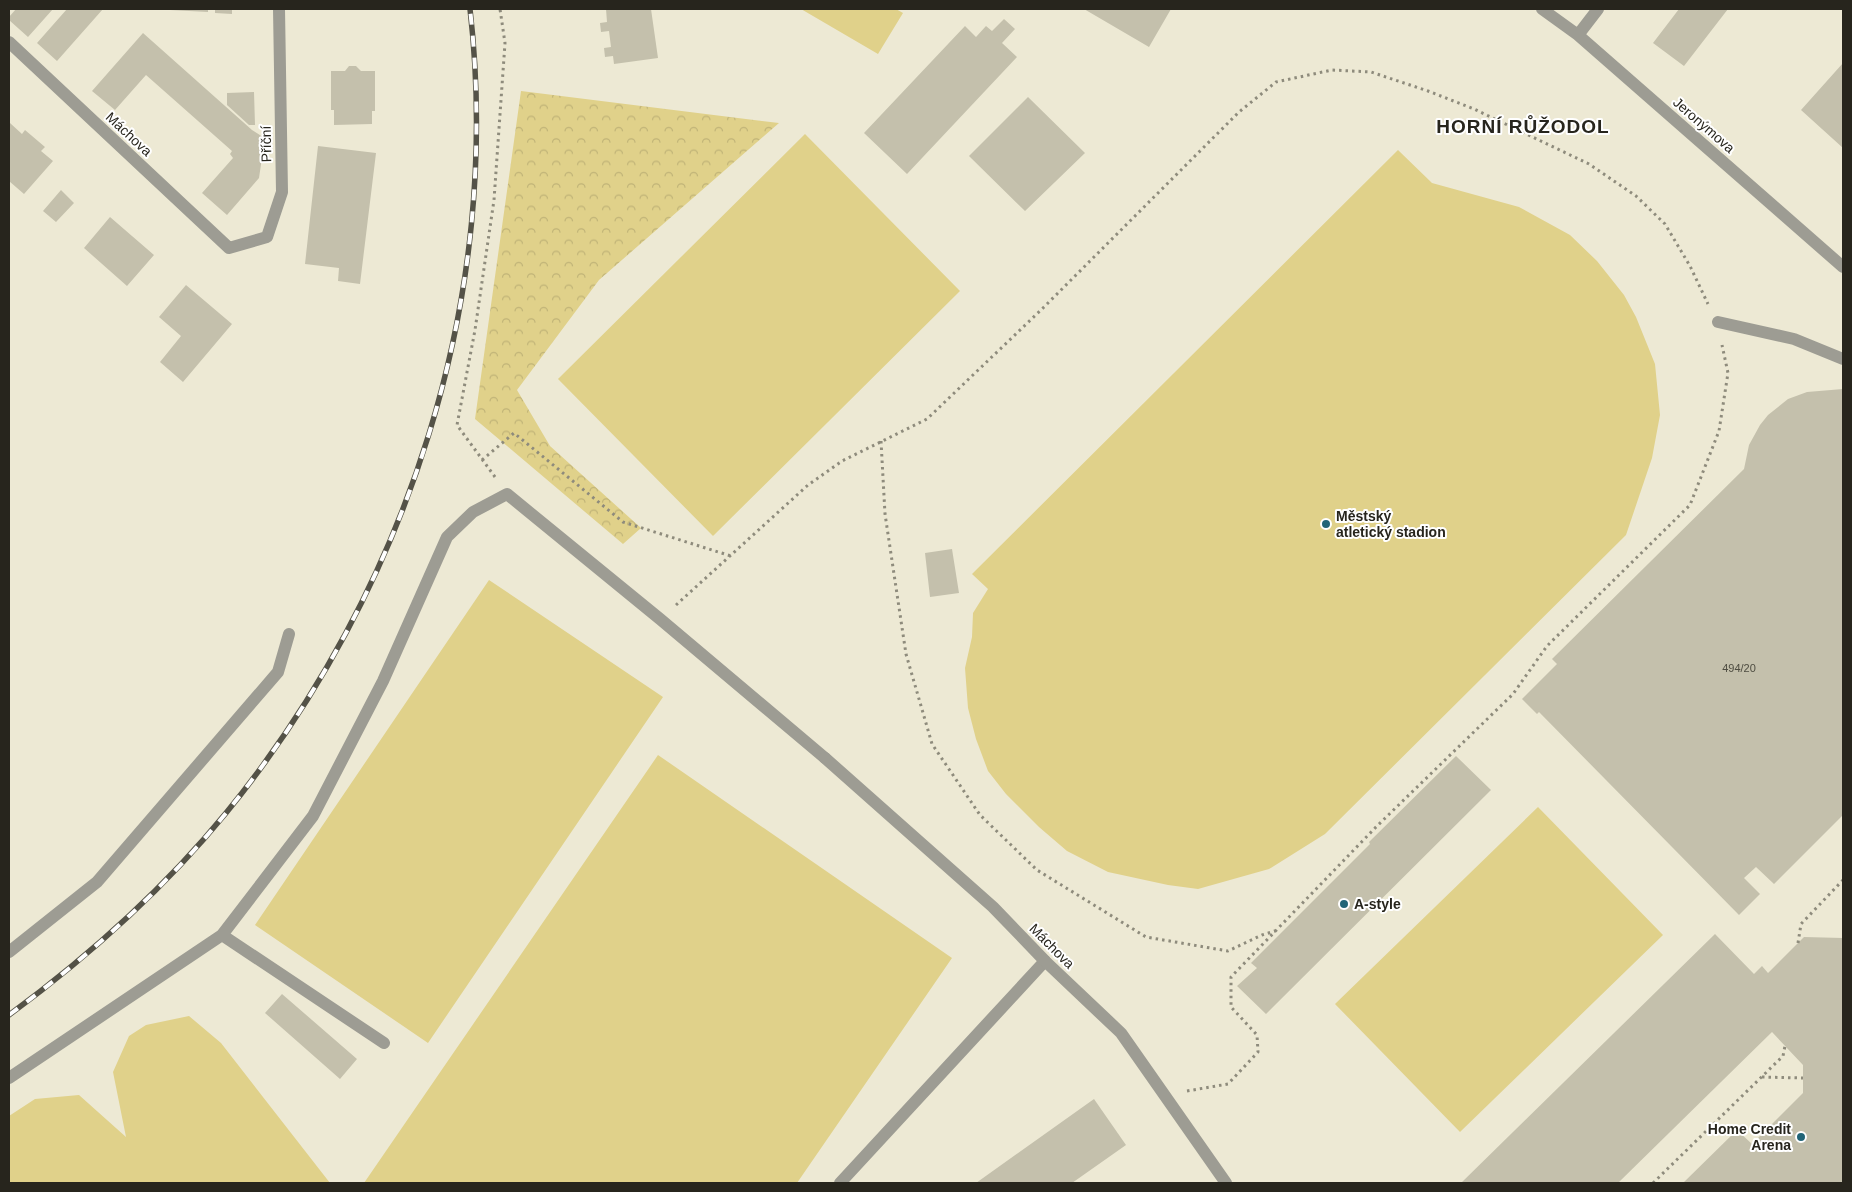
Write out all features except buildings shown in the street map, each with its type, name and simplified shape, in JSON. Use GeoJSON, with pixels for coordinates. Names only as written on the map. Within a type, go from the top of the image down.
{"type":"FeatureCollection","features":[{"type":"Feature","properties":{"kind":"street","name":"Příční"},"geometry":{"type":"LineString","coordinates":[[229,248],[267,238],[282,192],[279,9]]}},
{"type":"Feature","properties":{"kind":"street","name":"Jeronýmova"},"geometry":{"type":"LineString","coordinates":[[1542,9],[1578,35],[1843,267]]}},
{"type":"Feature","properties":{"kind":"street"},"geometry":{"type":"LineString","coordinates":[[1578,35],[1598,9]]}},
{"type":"Feature","properties":{"kind":"street","name":"Máchova"},"geometry":{"type":"LineString","coordinates":[[9,42],[229,248]]}},
{"type":"Feature","properties":{"kind":"street"},"geometry":{"type":"LineString","coordinates":[[1718,322],[1794,339],[1843,359]]}},
{"type":"Feature","properties":{"kind":"street","name":"Máchova"},"geometry":{"type":"LineString","coordinates":[[507,494],[660,619],[825,758],[993,907],[1045,961],[1121,1033],[1226,1183]]}},
{"type":"Feature","properties":{"kind":"street"},"geometry":{"type":"LineString","coordinates":[[9,1078],[222,935],[313,816],[383,681],[447,537],[473,512],[507,494]]}},
{"type":"Feature","properties":{"kind":"street"},"geometry":{"type":"LineString","coordinates":[[9,952],[98,882],[278,672],[289,634]]}},
{"type":"Feature","properties":{"kind":"street"},"geometry":{"type":"LineString","coordinates":[[222,935],[384,1043]]}},
{"type":"Feature","properties":{"kind":"street"},"geometry":{"type":"LineString","coordinates":[[840,1183],[1045,961]]}},
{"type":"Feature","properties":{"kind":"path"},"geometry":{"type":"LineString","coordinates":[[500,9],[505,43],[494,200],[475,330],[458,425],[507,494]]}},
{"type":"Feature","properties":{"kind":"path"},"geometry":{"type":"LineString","coordinates":[[660,619],[808,485],[842,461],[927,420],[1043,308],[1239,112],[1276,82],[1332,70],[1371,72],[1474,109],[1589,164],[1636,196],[1665,224],[1690,266],[1718,322],[1728,373],[1719,431],[1690,505],[1547,646],[1513,694],[1377,826],[1231,978],[1231,1007],[1257,1035],[1258,1052],[1228,1084],[1164,1095]]}},
{"type":"Feature","properties":{"kind":"path"},"geometry":{"type":"LineString","coordinates":[[482,460],[514,433],[623,522],[731,556]]}},
{"type":"Feature","properties":{"kind":"path"},"geometry":{"type":"LineString","coordinates":[[881,441],[885,514],[906,654],[932,744],[980,815],[1037,870],[1146,937],[1228,951],[1262,935],[1278,930]]}},
{"type":"Feature","properties":{"kind":"path"},"geometry":{"type":"LineString","coordinates":[[1798,943],[1801,924],[1843,880]]}},
{"type":"Feature","properties":{"kind":"path"},"geometry":{"type":"LineString","coordinates":[[1653,1183],[1783,1056],[1785,1046]]}},
{"type":"Feature","properties":{"kind":"path"},"geometry":{"type":"LineString","coordinates":[[1762,1077],[1803,1078]]}},
{"type":"Feature","properties":{"kind":"green space"},"geometry":{"type":"Polygon","coordinates":[[[801,9],[896,9],[903,13],[878,54],[801,9]]]}},
{"type":"Feature","properties":{"kind":"green space"},"geometry":{"type":"Polygon","coordinates":[[[521,91],[779,123],[599,280],[517,390],[550,446],[641,528],[623,544],[475,419],[521,91]]]}},
{"type":"Feature","properties":{"kind":"green space"},"geometry":{"type":"Polygon","coordinates":[[[805,134],[960,291],[713,536],[558,379],[805,134]]]}},
{"type":"Feature","properties":{"kind":"green space","name":"Městský atletický stadion"},"geometry":{"type":"Polygon","coordinates":[[[1398,150],[1432,183],[1519,207],[1570,235],[1597,261],[1624,295],[1636,317],[1655,364],[1660,415],[1652,458],[1626,535],[1325,834],[1269,869],[1198,889],[1168,885],[1108,872],[1067,851],[1039,827],[1006,794],[988,771],[976,739],[968,708],[965,668],[972,637],[973,613],[988,589],[972,574],[1398,150]]]}},
{"type":"Feature","properties":{"kind":"green space"},"geometry":{"type":"Polygon","coordinates":[[[489,580],[663,697],[428,1043],[255,925],[489,580]]]}},
{"type":"Feature","properties":{"kind":"green space"},"geometry":{"type":"Polygon","coordinates":[[[658,755],[952,958],[797,1183],[364,1183],[658,755]]]}},
{"type":"Feature","properties":{"kind":"green space"},"geometry":{"type":"Polygon","coordinates":[[[1538,807],[1663,935],[1460,1132],[1335,1004],[1538,807]]]}},
{"type":"Feature","properties":{"kind":"green space"},"geometry":{"type":"Polygon","coordinates":[[[189,1016],[221,1043],[330,1183],[9,1183],[9,1116],[35,1099],[79,1095],[126,1137],[113,1072],[129,1036],[146,1025],[189,1016]]]}},
{"type":"Feature","properties":{"kind":"railway"},"geometry":{"type":"LineString","coordinates":[[9,1015],[39,993],[124,921],[177,869],[226,813],[290,726],[346,634],[392,536],[429,435],[455,331],[471,224],[476,117],[470,9]]}},
{"type":"Feature","properties":{"kind":"place","name":"Městský atletický stadion"},"geometry":{"type":"Point","coordinates":[1326,524]}},
{"type":"Feature","properties":{"kind":"place","name":"A-style"},"geometry":{"type":"Point","coordinates":[1344,904]}},
{"type":"Feature","properties":{"kind":"place","name":"Home Credit Arena"},"geometry":{"type":"Point","coordinates":[1801,1137]}},
{"type":"Feature","properties":{"kind":"district","name":"HORNÍ RŮŽODOL"},"geometry":{"type":"Point","coordinates":[1523,126]}}]}
